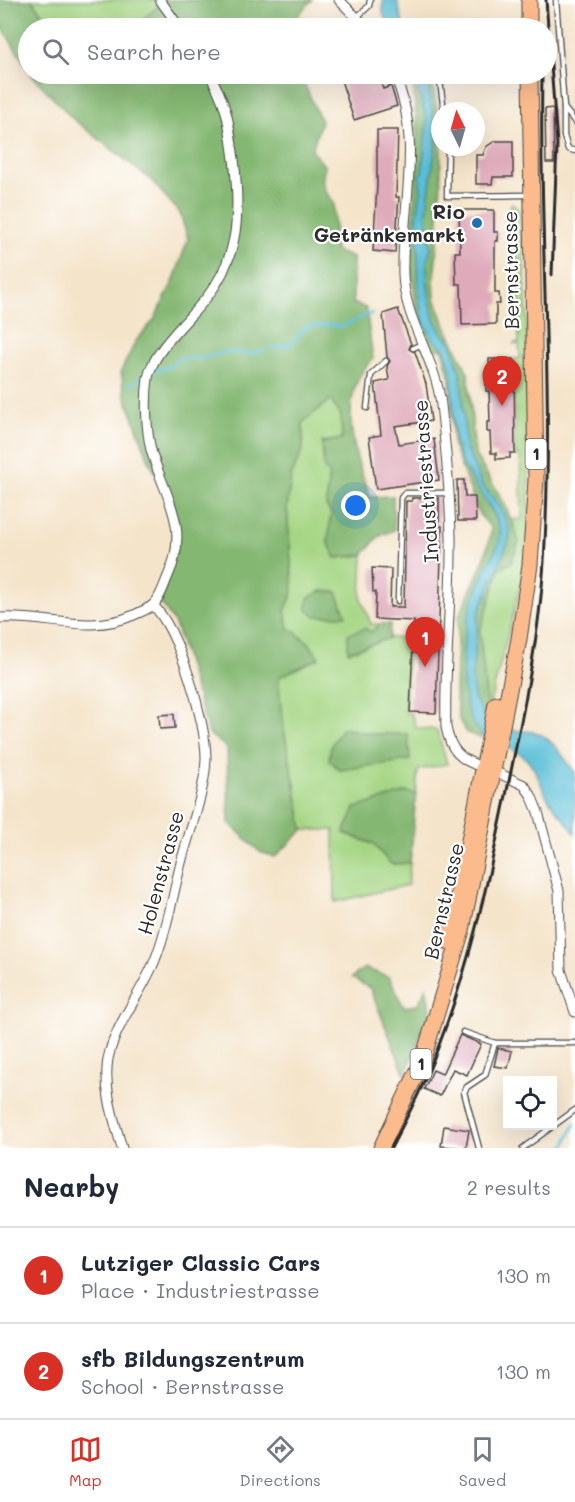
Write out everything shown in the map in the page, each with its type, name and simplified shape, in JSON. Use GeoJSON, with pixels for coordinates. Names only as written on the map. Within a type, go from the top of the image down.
{"type":"FeatureCollection","features":[{"type":"Feature","properties":{"kind":"main road"},"geometry":{"type":"LineString","coordinates":[[529,0],[529,18]]}},
{"type":"Feature","properties":{"kind":"main road","name":"Bernstrasse"},"geometry":{"type":"LineString","coordinates":[[381,1148],[422,1062],[471,890],[488,769],[499,714],[519,639],[521,609],[530,565],[536,504],[530,84]]}},
{"type":"Feature","properties":{"kind":"street"},"geometry":{"type":"LineString","coordinates":[[160,0],[173,18]]}},
{"type":"Feature","properties":{"kind":"street"},"geometry":{"type":"LineString","coordinates":[[340,0],[357,17]]}},
{"type":"Feature","properties":{"kind":"street"},"geometry":{"type":"LineString","coordinates":[[0,618],[34,617],[99,626],[116,622],[153,605],[170,572],[177,537],[173,507],[150,444],[148,377],[154,362],[223,273],[237,225],[237,189],[226,103],[215,84]]}},
{"type":"Feature","properties":{"kind":"street","name":"Industriestrasse"},"geometry":{"type":"LineString","coordinates":[[398,84],[405,103],[411,136],[403,258],[405,293],[417,346],[433,370],[441,401],[449,493],[451,538],[446,727],[450,743],[459,756],[524,785],[531,795],[538,812],[559,891],[561,970],[575,1012]]}},
{"type":"Feature","properties":{"kind":"street","name":"Holenstrasse"},"geometry":{"type":"LineString","coordinates":[[122,1148],[109,1092],[109,1057],[116,1036],[145,983],[160,946],[198,803],[206,758],[199,719],[176,639],[166,621],[153,605]]}},
{"type":"Feature","properties":{"kind":"lane"},"geometry":{"type":"LineString","coordinates":[[357,17],[369,6],[370,0]]}},
{"type":"Feature","properties":{"kind":"lane"},"geometry":{"type":"LineString","coordinates":[[556,0],[564,136],[568,149],[575,151]]}},
{"type":"Feature","properties":{"kind":"lane"},"geometry":{"type":"LineString","coordinates":[[440,84],[443,102]]}},
{"type":"Feature","properties":{"kind":"lane"},"geometry":{"type":"LineString","coordinates":[[564,108],[575,123]]}},
{"type":"Feature","properties":{"kind":"lane"},"geometry":{"type":"LineString","coordinates":[[448,156],[447,196],[531,195]]}},
{"type":"Feature","properties":{"kind":"lane"},"geometry":{"type":"LineString","coordinates":[[367,408],[371,375],[386,361]]}},
{"type":"Feature","properties":{"kind":"lane"},"geometry":{"type":"LineString","coordinates":[[398,601],[401,498],[405,493],[449,493]]}},
{"type":"Feature","properties":{"kind":"lane"},"geometry":{"type":"LineString","coordinates":[[463,1032],[495,1044],[575,1043]]}},
{"type":"Feature","properties":{"kind":"lane"},"geometry":{"type":"LineString","coordinates":[[479,1148],[464,1092],[467,1087],[485,1075],[495,1044]]}},
{"type":"Feature","properties":{"kind":"lane"},"geometry":{"type":"LineString","coordinates":[[523,1148],[575,1110]]}},
{"type":"Feature","properties":{"kind":"green space"},"geometry":{"type":"Polygon","coordinates":[[[0,0],[32,0],[45,18],[18,18],[18,53],[0,24],[0,0]]]}},
{"type":"Feature","properties":{"kind":"green space"},"geometry":{"type":"Polygon","coordinates":[[[32,0],[160,0],[161,4],[144,18],[45,18],[32,0]]]}},
{"type":"Feature","properties":{"kind":"green space"},"geometry":{"type":"Polygon","coordinates":[[[160,0],[312,0],[297,18],[144,18],[160,5],[160,0]]]}},
{"type":"Feature","properties":{"kind":"green space"},"geometry":{"type":"Polygon","coordinates":[[[40,84],[304,84],[321,121],[312,150],[325,167],[324,186],[334,202],[335,251],[353,258],[353,303],[366,308],[373,359],[362,373],[351,407],[354,445],[371,497],[393,496],[394,530],[378,537],[363,555],[336,558],[328,542],[331,513],[326,506],[329,473],[324,469],[322,443],[342,439],[341,415],[330,400],[303,422],[303,449],[291,476],[287,507],[293,592],[285,611],[288,627],[309,643],[319,658],[279,677],[282,715],[303,830],[275,857],[260,852],[229,823],[227,748],[209,734],[175,624],[161,603],[175,526],[171,506],[150,463],[125,395],[121,371],[136,341],[154,320],[174,280],[188,239],[180,213],[151,180],[73,119],[40,84]]]}},
{"type":"Feature","properties":{"kind":"green space"},"geometry":{"type":"Polygon","coordinates":[[[413,84],[432,84],[436,102],[431,102],[431,156],[441,156],[435,298],[468,373],[475,455],[505,504],[519,541],[511,563],[500,568],[480,631],[487,706],[481,738],[467,733],[459,720],[455,691],[457,641],[459,616],[484,560],[492,529],[480,515],[453,446],[450,380],[442,348],[432,350],[416,308],[411,266],[417,126],[413,84]]]}},
{"type":"Feature","properties":{"kind":"green space"},"geometry":{"type":"Polygon","coordinates":[[[512,203],[519,210],[522,223],[527,313],[529,513],[520,588],[489,707],[485,700],[480,631],[500,568],[511,563],[518,541],[512,520],[522,519],[520,455],[515,455],[514,359],[520,358],[519,344],[513,344],[519,342],[519,319],[514,319],[519,317],[519,299],[514,298],[518,297],[518,278],[513,278],[518,276],[518,258],[513,257],[518,255],[518,237],[512,237],[518,235],[517,216],[512,216],[508,210],[512,203]]]}},
{"type":"Feature","properties":{"kind":"green space"},"geometry":{"type":"Polygon","coordinates":[[[331,399],[341,415],[342,439],[322,442],[329,473],[326,506],[331,513],[328,542],[336,558],[363,555],[361,598],[371,624],[381,624],[349,652],[389,638],[408,638],[405,711],[412,715],[416,728],[437,730],[447,764],[418,770],[416,794],[405,792],[344,833],[373,844],[391,864],[410,863],[408,885],[335,902],[334,830],[303,830],[280,696],[279,677],[319,658],[309,643],[288,627],[285,611],[293,592],[287,507],[291,476],[303,449],[303,422],[331,399]],[[342,728],[340,770],[367,764],[372,734],[342,728]]]}},
{"type":"Feature","properties":{"kind":"green space"},"geometry":{"type":"Polygon","coordinates":[[[321,591],[337,592],[346,616],[316,616],[307,610],[308,598],[321,591]]]}},
{"type":"Feature","properties":{"kind":"green space"},"geometry":{"type":"Polygon","coordinates":[[[381,624],[390,624],[389,638],[348,652],[348,634],[365,628],[371,632],[381,624]]]}},
{"type":"Feature","properties":{"kind":"green space"},"geometry":{"type":"Polygon","coordinates":[[[342,728],[372,734],[408,734],[410,760],[340,770],[329,760],[331,746],[342,728]]]}},
{"type":"Feature","properties":{"kind":"green space"},"geometry":{"type":"Polygon","coordinates":[[[406,792],[416,794],[410,863],[391,864],[373,844],[344,833],[355,808],[406,792]]]}},
{"type":"Feature","properties":{"kind":"green space"},"geometry":{"type":"Polygon","coordinates":[[[364,968],[389,977],[404,1007],[418,1005],[426,987],[431,1011],[405,1075],[370,988],[352,978],[364,968]]]}},
{"type":"Feature","properties":{"kind":"water"},"geometry":{"type":"Polygon","coordinates":[[[383,0],[397,0],[402,18],[385,18],[383,0]]]}},
{"type":"Feature","properties":{"kind":"water"},"geometry":{"type":"Polygon","coordinates":[[[417,84],[428,84],[431,102],[431,156],[434,156],[427,219],[431,248],[427,264],[428,288],[434,319],[442,333],[451,342],[461,375],[466,447],[482,485],[500,506],[510,530],[509,540],[479,613],[472,675],[474,697],[482,712],[513,730],[534,732],[544,736],[556,747],[575,772],[575,834],[555,809],[527,759],[518,752],[490,741],[481,734],[467,709],[463,675],[464,639],[470,610],[499,543],[500,531],[496,517],[462,464],[455,444],[451,370],[444,348],[434,340],[424,323],[419,300],[417,215],[421,191],[419,174],[422,172],[427,121],[417,84]]]}},
{"type":"Feature","properties":{"kind":"building"},"geometry":{"type":"Polygon","coordinates":[[[342,84],[381,84],[383,89],[391,86],[397,106],[354,120],[342,84]]]}},
{"type":"Feature","properties":{"kind":"building"},"geometry":{"type":"Polygon","coordinates":[[[553,108],[554,163],[546,163],[545,109],[553,108]]]}},
{"type":"Feature","properties":{"kind":"building"},"geometry":{"type":"Polygon","coordinates":[[[377,130],[398,130],[396,197],[399,197],[395,253],[373,251],[377,185],[377,130]]]}},
{"type":"Feature","properties":{"kind":"building"},"geometry":{"type":"Polygon","coordinates":[[[495,141],[513,141],[513,177],[493,177],[492,184],[476,184],[476,156],[485,156],[486,147],[495,141]]]}},
{"type":"Feature","properties":{"kind":"building"},"geometry":{"type":"Polygon","coordinates":[[[459,210],[494,210],[494,232],[498,232],[498,241],[495,241],[495,293],[499,293],[500,304],[496,304],[496,324],[462,325],[461,284],[456,284],[455,252],[460,252],[459,210]]]}},
{"type":"Feature","properties":{"kind":"building"},"geometry":{"type":"Polygon","coordinates":[[[398,309],[411,344],[409,349],[415,352],[426,384],[431,421],[395,426],[399,444],[434,439],[439,480],[376,489],[369,437],[381,435],[375,383],[389,380],[387,366],[390,361],[387,357],[383,314],[398,309]]]}},
{"type":"Feature","properties":{"kind":"building"},"geometry":{"type":"Polygon","coordinates":[[[489,359],[514,359],[515,453],[510,453],[510,458],[496,459],[496,453],[491,453],[490,432],[487,432],[487,422],[490,422],[489,391],[486,391],[486,381],[489,380],[489,359]]]}},
{"type":"Feature","properties":{"kind":"building"},"geometry":{"type":"Polygon","coordinates":[[[457,480],[464,480],[465,497],[475,497],[476,521],[458,521],[457,480]]]}},
{"type":"Feature","properties":{"kind":"building"},"geometry":{"type":"Polygon","coordinates":[[[412,498],[439,498],[439,526],[442,526],[436,713],[410,712],[414,621],[375,619],[376,592],[373,592],[372,568],[391,569],[390,607],[404,607],[406,501],[412,501],[412,498]]]}},
{"type":"Feature","properties":{"kind":"building"},"geometry":{"type":"Polygon","coordinates":[[[174,714],[175,728],[160,729],[159,715],[174,714]]]}},
{"type":"Feature","properties":{"kind":"building"},"geometry":{"type":"Polygon","coordinates":[[[460,1035],[481,1044],[467,1075],[453,1069],[440,1096],[424,1089],[433,1070],[442,1074],[460,1035]]]}},
{"type":"Feature","properties":{"kind":"building"},"geometry":{"type":"Polygon","coordinates":[[[498,1048],[512,1051],[508,1068],[494,1066],[498,1048]]]}},
{"type":"Feature","properties":{"kind":"building"},"geometry":{"type":"Polygon","coordinates":[[[444,1126],[469,1130],[466,1148],[441,1146],[444,1126]]]}},
{"type":"Feature","properties":{"kind":"waterway"},"geometry":{"type":"LineString","coordinates":[[271,348],[292,344],[306,328],[332,325],[341,327],[372,313]]}},
{"type":"Feature","properties":{"kind":"waterway"},"geometry":{"type":"LineString","coordinates":[[154,371],[171,366],[179,358],[203,358],[226,352],[251,354],[264,350]]}},
{"type":"Feature","properties":{"kind":"waterway"},"geometry":{"type":"LineString","coordinates":[[129,386],[145,376]]}},
{"type":"Feature","properties":{"kind":"waterway"},"geometry":{"type":"LineString","coordinates":[[564,1148],[575,1123]]}},
{"type":"Feature","properties":{"kind":"railway"},"geometry":{"type":"LineString","coordinates":[[546,0],[547,18]]}},
{"type":"Feature","properties":{"kind":"railway"},"geometry":{"type":"LineString","coordinates":[[391,1148],[438,1047],[475,932],[502,815],[537,630],[543,572],[547,484],[542,84]]}},
{"type":"Feature","properties":{"kind":"railway"},"geometry":{"type":"LineString","coordinates":[[552,84],[557,144],[552,275]]}},
{"type":"Feature","properties":{"kind":"place","name":"Rio Getränkemarkt"},"geometry":{"type":"Point","coordinates":[477,223]}},
{"type":"Feature","properties":{"kind":"place","name":"sfb Bildungszentrum"},"geometry":{"type":"Point","coordinates":[502,406]}},
{"type":"Feature","properties":{"kind":"place","name":"Lutziger Classic Cars"},"geometry":{"type":"Point","coordinates":[425,667]}}]}
